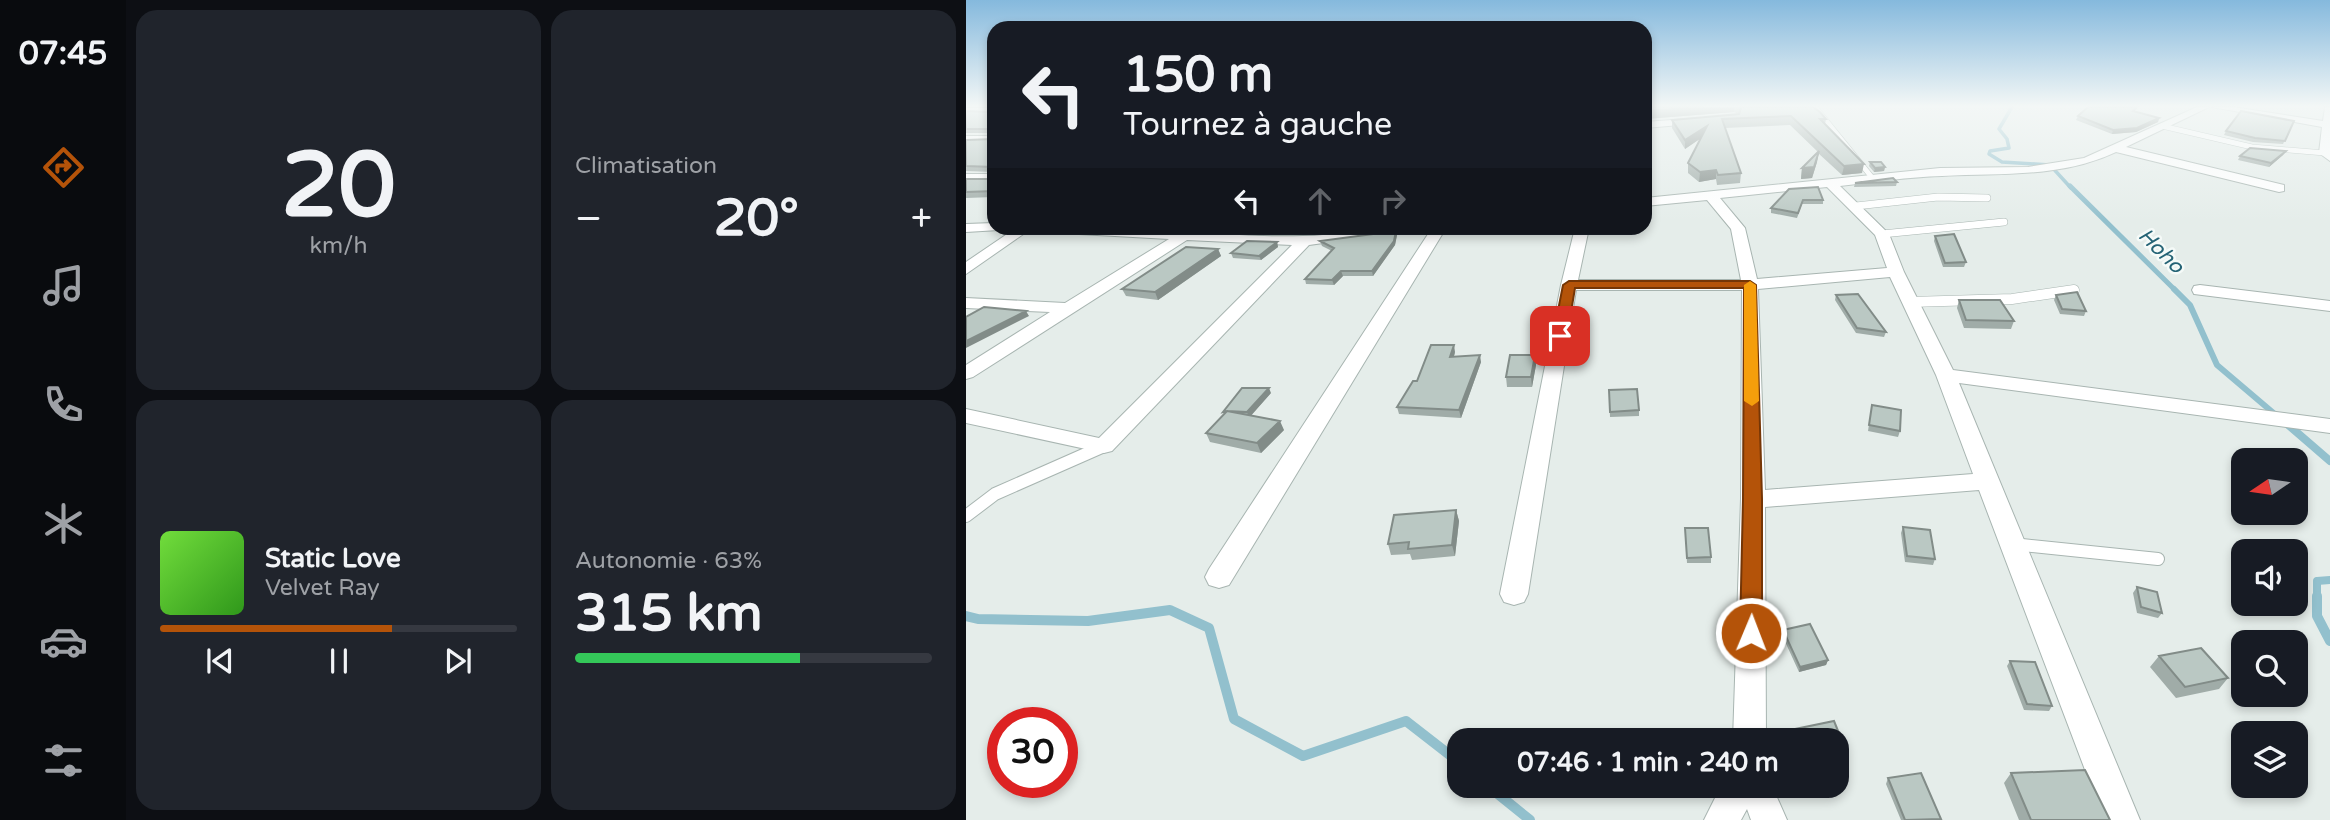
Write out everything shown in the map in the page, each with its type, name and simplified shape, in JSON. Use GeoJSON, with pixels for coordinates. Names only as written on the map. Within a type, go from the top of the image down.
{"type":"FeatureCollection","features":[{"type":"Feature","properties":{"kind":"street"},"geometry":{"type":"LineString","coordinates":[[1652,201],[1940,172],[2028,171],[2087,161],[2121,145]]}},
{"type":"Feature","properties":{"kind":"street"},"geometry":{"type":"LineString","coordinates":[[2115,148],[2279,188]]}},
{"type":"Feature","properties":{"kind":"street"},"geometry":{"type":"LineString","coordinates":[[966,178],[987,178]]}},
{"type":"Feature","properties":{"kind":"street"},"geometry":{"type":"LineString","coordinates":[[1831,184],[1882,234],[1896,272],[1946,375],[2122,820]]}},
{"type":"Feature","properties":{"kind":"street"},"geometry":{"type":"LineString","coordinates":[[1711,196],[1738,228],[1750,285],[1753,499],[1749,728]]}},
{"type":"Feature","properties":{"kind":"street"},"geometry":{"type":"LineString","coordinates":[[966,228],[987,227]]}},
{"type":"Feature","properties":{"kind":"street"},"geometry":{"type":"LineString","coordinates":[[966,269],[1015,235]]}},
{"type":"Feature","properties":{"kind":"street"},"geometry":{"type":"LineString","coordinates":[[1172,235],[1304,241],[1342,235]]}},
{"type":"Feature","properties":{"kind":"street"},"geometry":{"type":"LineString","coordinates":[[1219,577],[1435,235]]}},
{"type":"Feature","properties":{"kind":"street"},"geometry":{"type":"LineString","coordinates":[[1514,594],[1569,285],[1580,235]]}},
{"type":"Feature","properties":{"kind":"street"},"geometry":{"type":"LineString","coordinates":[[966,373],[1068,308],[1191,236]]}},
{"type":"Feature","properties":{"kind":"street"},"geometry":{"type":"LineString","coordinates":[[966,416],[1104,446],[1304,241]]}},
{"type":"Feature","properties":{"kind":"street"},"geometry":{"type":"LineString","coordinates":[[1569,285],[1750,285],[1896,272]]}},
{"type":"Feature","properties":{"kind":"street"},"geometry":{"type":"LineString","coordinates":[[2200,290],[2330,306]]}},
{"type":"Feature","properties":{"kind":"street"},"geometry":{"type":"LineString","coordinates":[[966,303],[1068,308]]}},
{"type":"Feature","properties":{"kind":"street"},"geometry":{"type":"LineString","coordinates":[[1946,375],[2330,426]]}},
{"type":"Feature","properties":{"kind":"street"},"geometry":{"type":"LineString","coordinates":[[1753,499],[1988,481]]}},
{"type":"Feature","properties":{"kind":"street"},"geometry":{"type":"LineString","coordinates":[[1722,820],[1734,798]]}},
{"type":"Feature","properties":{"kind":"street"},"geometry":{"type":"LineString","coordinates":[[1760,798],[1769,820]]}},
{"type":"Feature","properties":{"kind":"lane"},"geometry":{"type":"LineString","coordinates":[[1846,145],[1874,180]]}},
{"type":"Feature","properties":{"kind":"lane"},"geometry":{"type":"LineString","coordinates":[[2245,145],[2327,155]]}},
{"type":"Feature","properties":{"kind":"lane"},"geometry":{"type":"LineString","coordinates":[[1856,206],[1938,197],[1987,198]]}},
{"type":"Feature","properties":{"kind":"lane"},"geometry":{"type":"LineString","coordinates":[[1882,234],[2004,222]]}},
{"type":"Feature","properties":{"kind":"lane"},"geometry":{"type":"LineString","coordinates":[[1910,302],[2012,299],[2074,290]]}},
{"type":"Feature","properties":{"kind":"lane"},"geometry":{"type":"LineString","coordinates":[[966,516],[995,494],[1104,446]]}},
{"type":"Feature","properties":{"kind":"lane"},"geometry":{"type":"LineString","coordinates":[[2013,544],[2158,559]]}},
{"type":"Feature","properties":{"kind":"building"},"geometry":{"type":"Polygon","coordinates":[[[966,145],[987,145],[987,167],[966,166],[966,145]]]}},
{"type":"Feature","properties":{"kind":"building"},"geometry":{"type":"Polygon","coordinates":[[[1697,145],[1731,145],[1741,173],[1718,175],[1716,170],[1700,172],[1688,163],[1697,145]]]}},
{"type":"Feature","properties":{"kind":"building"},"geometry":{"type":"Polygon","coordinates":[[[1822,145],[1846,145],[1864,164],[1844,166],[1822,145]]]}},
{"type":"Feature","properties":{"kind":"building"},"geometry":{"type":"Polygon","coordinates":[[[2250,148],[2286,151],[2271,163],[2240,156],[2250,148]]]}},
{"type":"Feature","properties":{"kind":"building"},"geometry":{"type":"Polygon","coordinates":[[[1819,151],[1814,167],[1802,168],[1819,151]]]}},
{"type":"Feature","properties":{"kind":"building"},"geometry":{"type":"Polygon","coordinates":[[[1870,162],[1881,162],[1885,167],[1875,168],[1870,162]]]}},
{"type":"Feature","properties":{"kind":"building"},"geometry":{"type":"Polygon","coordinates":[[[1893,178],[1897,182],[1855,183],[1893,178]]]}},
{"type":"Feature","properties":{"kind":"building"},"geometry":{"type":"Polygon","coordinates":[[[966,179],[987,179],[987,191],[966,192],[966,179]]]}},
{"type":"Feature","properties":{"kind":"building"},"geometry":{"type":"Polygon","coordinates":[[[1818,187],[1823,200],[1803,200],[1798,213],[1771,208],[1789,189],[1818,187]]]}},
{"type":"Feature","properties":{"kind":"building"},"geometry":{"type":"Polygon","coordinates":[[[1954,234],[1966,262],[1945,263],[1935,236],[1954,234]]]}},
{"type":"Feature","properties":{"kind":"building"},"geometry":{"type":"Polygon","coordinates":[[[1366,235],[1395,235],[1394,241],[1372,271],[1341,271],[1332,280],[1305,279],[1334,248],[1320,241],[1366,235]]]}},
{"type":"Feature","properties":{"kind":"building"},"geometry":{"type":"Polygon","coordinates":[[[1247,241],[1277,242],[1259,256],[1231,253],[1247,241]]]}},
{"type":"Feature","properties":{"kind":"building"},"geometry":{"type":"Polygon","coordinates":[[[1186,247],[1218,249],[1155,292],[1122,289],[1186,247]]]}},
{"type":"Feature","properties":{"kind":"building"},"geometry":{"type":"Polygon","coordinates":[[[2077,292],[2086,311],[2062,309],[2056,295],[2077,292]]]}},
{"type":"Feature","properties":{"kind":"building"},"geometry":{"type":"Polygon","coordinates":[[[1858,294],[1886,332],[1857,328],[1836,295],[1858,294]]]}},
{"type":"Feature","properties":{"kind":"building"},"geometry":{"type":"Polygon","coordinates":[[[1959,300],[2000,300],[2014,321],[1966,320],[1959,300]]]}},
{"type":"Feature","properties":{"kind":"building"},"geometry":{"type":"Polygon","coordinates":[[[984,307],[1026,311],[966,341],[966,317],[984,307]]]}},
{"type":"Feature","properties":{"kind":"building"},"geometry":{"type":"Polygon","coordinates":[[[1431,345],[1454,345],[1450,357],[1480,355],[1459,410],[1397,407],[1413,381],[1417,381],[1431,345]]]}},
{"type":"Feature","properties":{"kind":"building"},"geometry":{"type":"Polygon","coordinates":[[[1510,355],[1535,355],[1531,377],[1506,377],[1510,355]]]}},
{"type":"Feature","properties":{"kind":"building"},"geometry":{"type":"Polygon","coordinates":[[[1242,388],[1269,388],[1247,412],[1223,412],[1242,388]]]}},
{"type":"Feature","properties":{"kind":"building"},"geometry":{"type":"Polygon","coordinates":[[[1637,389],[1639,410],[1610,412],[1609,390],[1637,389]]]}},
{"type":"Feature","properties":{"kind":"building"},"geometry":{"type":"Polygon","coordinates":[[[1872,405],[1901,410],[1900,431],[1869,425],[1872,405]]]}},
{"type":"Feature","properties":{"kind":"building"},"geometry":{"type":"Polygon","coordinates":[[[1227,411],[1280,421],[1257,443],[1206,433],[1227,411]]]}},
{"type":"Feature","properties":{"kind":"building"},"geometry":{"type":"Polygon","coordinates":[[[1456,510],[1452,545],[1408,549],[1409,542],[1388,544],[1394,515],[1456,510]]]}},
{"type":"Feature","properties":{"kind":"building"},"geometry":{"type":"Polygon","coordinates":[[[1903,527],[1930,530],[1935,559],[1907,556],[1903,527]]]}},
{"type":"Feature","properties":{"kind":"building"},"geometry":{"type":"Polygon","coordinates":[[[1685,528],[1708,528],[1711,557],[1687,558],[1685,528]]]}},
{"type":"Feature","properties":{"kind":"building"},"geometry":{"type":"Polygon","coordinates":[[[2137,587],[2157,592],[2162,613],[2141,607],[2137,587]]]}},
{"type":"Feature","properties":{"kind":"building"},"geometry":{"type":"Polygon","coordinates":[[[1810,624],[1828,660],[1800,667],[1783,630],[1810,624]]]}},
{"type":"Feature","properties":{"kind":"building"},"geometry":{"type":"Polygon","coordinates":[[[2201,648],[2228,678],[2185,687],[2159,656],[2201,648]]]}},
{"type":"Feature","properties":{"kind":"building"},"geometry":{"type":"Polygon","coordinates":[[[2010,661],[2035,662],[2052,706],[2027,704],[2010,661]]]}},
{"type":"Feature","properties":{"kind":"building"},"geometry":{"type":"Polygon","coordinates":[[[1834,721],[1837,728],[1800,728],[1834,721]]]}},
{"type":"Feature","properties":{"kind":"building"},"geometry":{"type":"Polygon","coordinates":[[[2085,770],[2110,820],[2031,820],[2011,773],[2085,770]]]}},
{"type":"Feature","properties":{"kind":"building"},"geometry":{"type":"Polygon","coordinates":[[[1921,773],[1941,819],[1905,820],[1888,778],[1921,773]]]}},
{"type":"Feature","properties":{"kind":"waterway","name":"Hoho"},"geometry":{"type":"LineString","coordinates":[[2008,145],[2009,148],[1990,151],[1989,154],[2002,162],[2050,165],[2071,188]]}},
{"type":"Feature","properties":{"kind":"waterway","name":"Hoho"},"geometry":{"type":"LineString","coordinates":[[2070,186],[2176,291]]}},
{"type":"Feature","properties":{"kind":"waterway","name":"Hoho"},"geometry":{"type":"LineString","coordinates":[[2176,291],[2190,305],[2217,365],[2277,416]]}},
{"type":"Feature","properties":{"kind":"waterway","name":"Hoho"},"geometry":{"type":"LineString","coordinates":[[2288,425],[2286,423],[2330,461]]}},
{"type":"Feature","properties":{"kind":"waterway","name":"Hoho"},"geometry":{"type":"LineString","coordinates":[[2330,580],[2317,581],[2317,616],[2330,641]]}},
{"type":"Feature","properties":{"kind":"waterway"},"geometry":{"type":"LineString","coordinates":[[966,616],[978,619],[1088,621],[1170,610],[1209,628],[1234,719],[1303,756],[1406,721],[1447,753]]}},
{"type":"Feature","properties":{"kind":"waterway"},"geometry":{"type":"LineString","coordinates":[[1503,798],[1530,820]]}},
{"type":"Feature","properties":{"kind":"slow traffic"},"geometry":{"type":"LineString","coordinates":[[1750,285],[1752,401]]}},
{"type":"Feature","properties":{"kind":"route"},"geometry":{"type":"LineString","coordinates":[[1560,336],[1569,285],[1750,285],[1753,499],[1751,633]]}}]}
